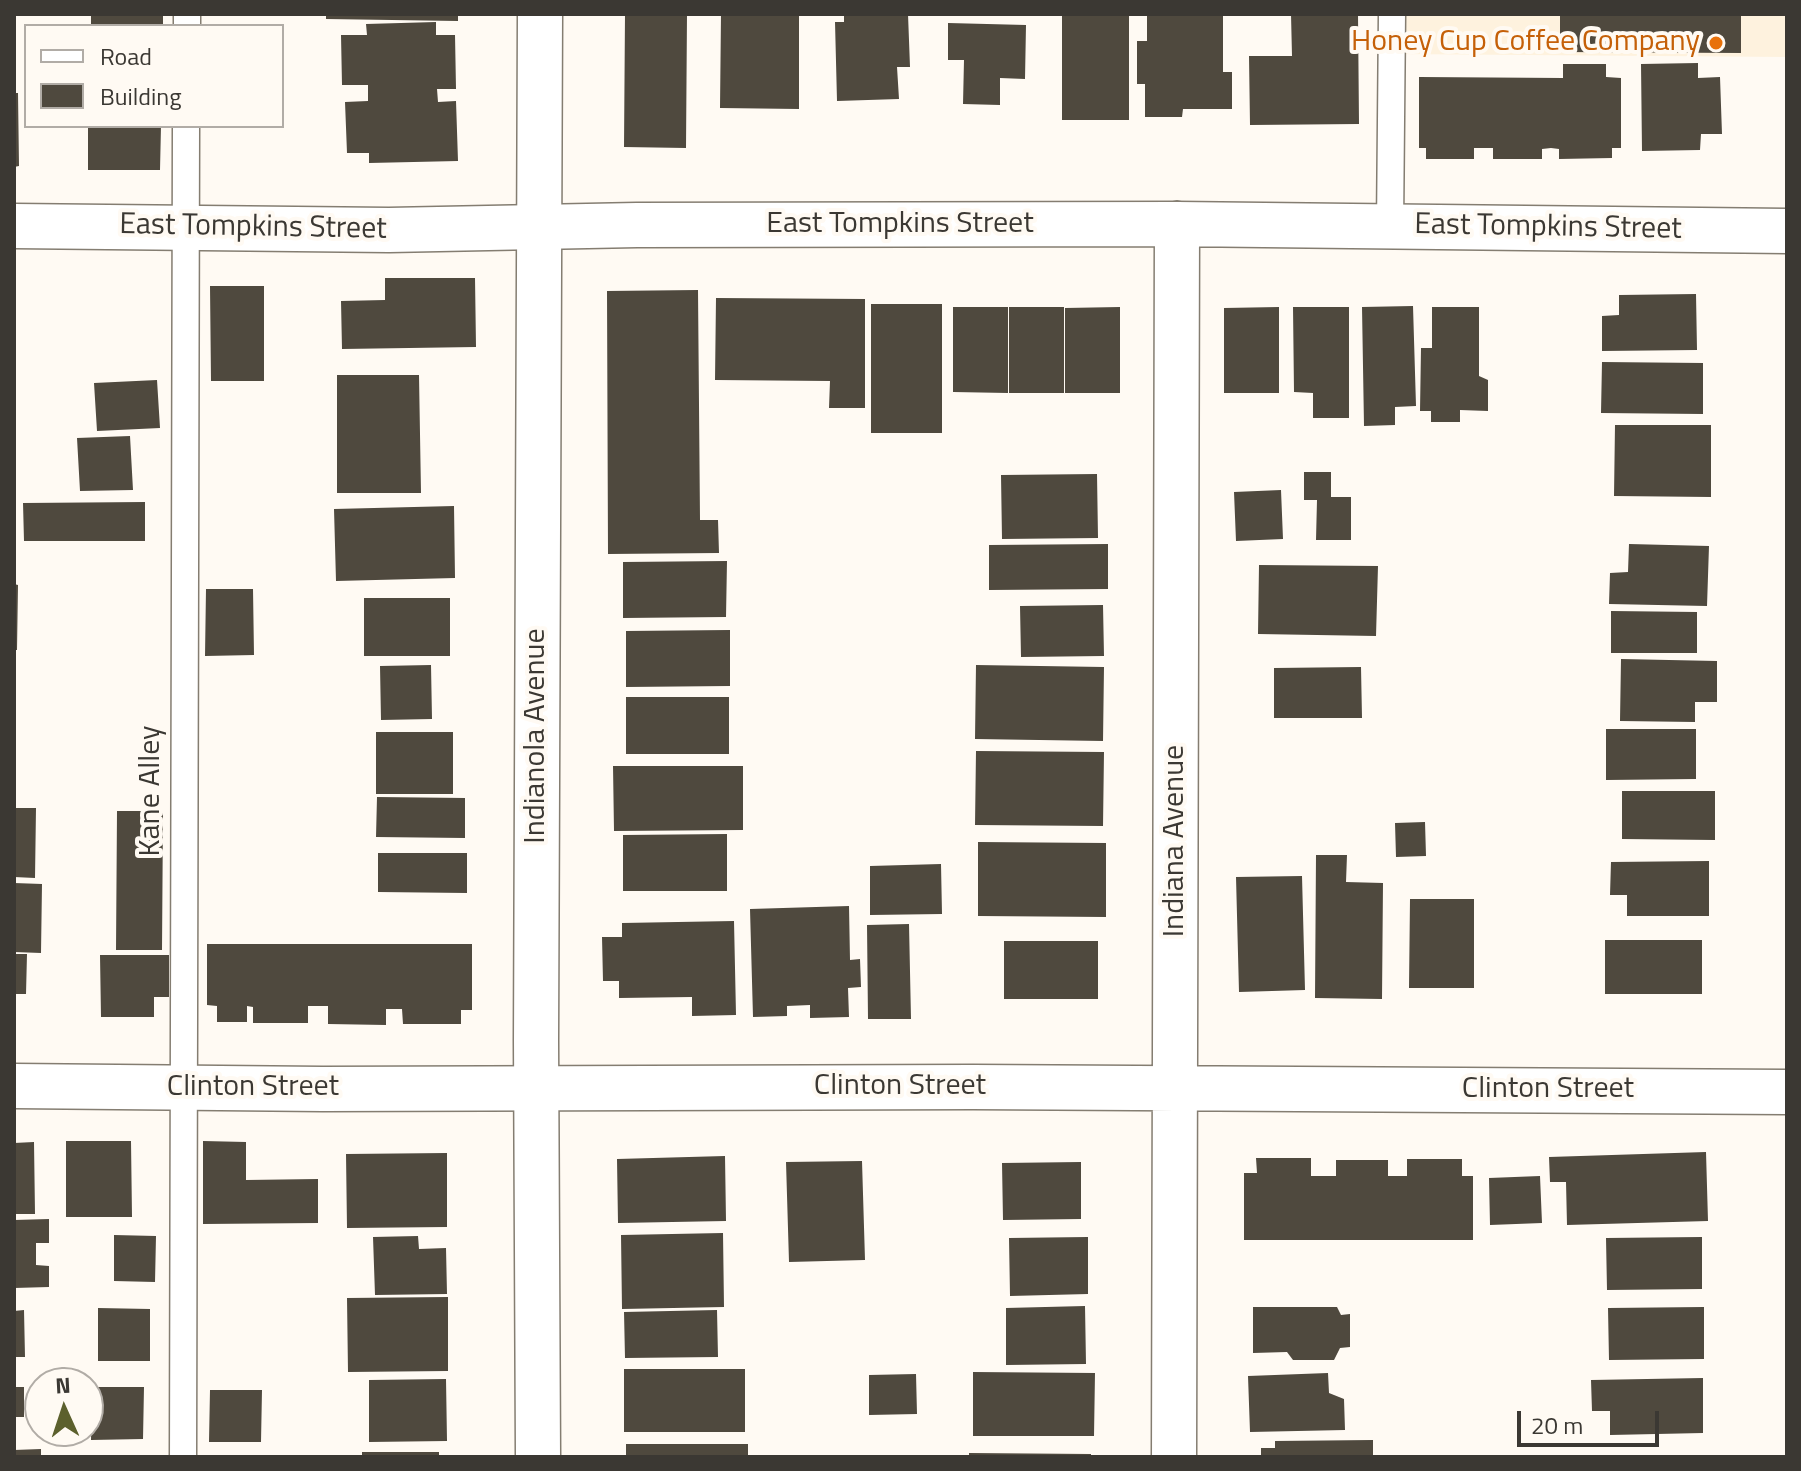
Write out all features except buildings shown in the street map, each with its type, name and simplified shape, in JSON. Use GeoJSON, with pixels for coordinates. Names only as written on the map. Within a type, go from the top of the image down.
{"type":"FeatureCollection","features":[{"type":"Feature","properties":{"kind":"street","name":"Indianola Avenue"},"geometry":{"type":"LineString","coordinates":[[538,1457],[536,1087],[540,14]]}},
{"type":"Feature","properties":{"kind":"street","name":"East Tompkins Street"},"geometry":{"type":"LineString","coordinates":[[14,226],[540,228],[1177,224],[1787,231]]}},
{"type":"Feature","properties":{"kind":"street","name":"Indiana Avenue"},"geometry":{"type":"LineString","coordinates":[[1174,1457],[1177,224]]}},
{"type":"Feature","properties":{"kind":"street","name":"Clinton Street"},"geometry":{"type":"LineString","coordinates":[[14,1086],[1787,1092]]}},
{"type":"Feature","properties":{"kind":"lane"},"geometry":{"type":"LineString","coordinates":[[1390,227],[1392,14]]}},
{"type":"Feature","properties":{"kind":"lane","name":"Kane Alley"},"geometry":{"type":"LineString","coordinates":[[183,1457],[186,128]]}},
{"type":"Feature","properties":{"kind":"shaded area"},"geometry":{"type":"Polygon","coordinates":[[[1393,14],[1787,14],[1787,57],[1393,54],[1393,14]]]}},
{"type":"Feature","properties":{"kind":"place","name":"Honey Cup Coffee Company"},"geometry":{"type":"Point","coordinates":[1716,43]}}]}
